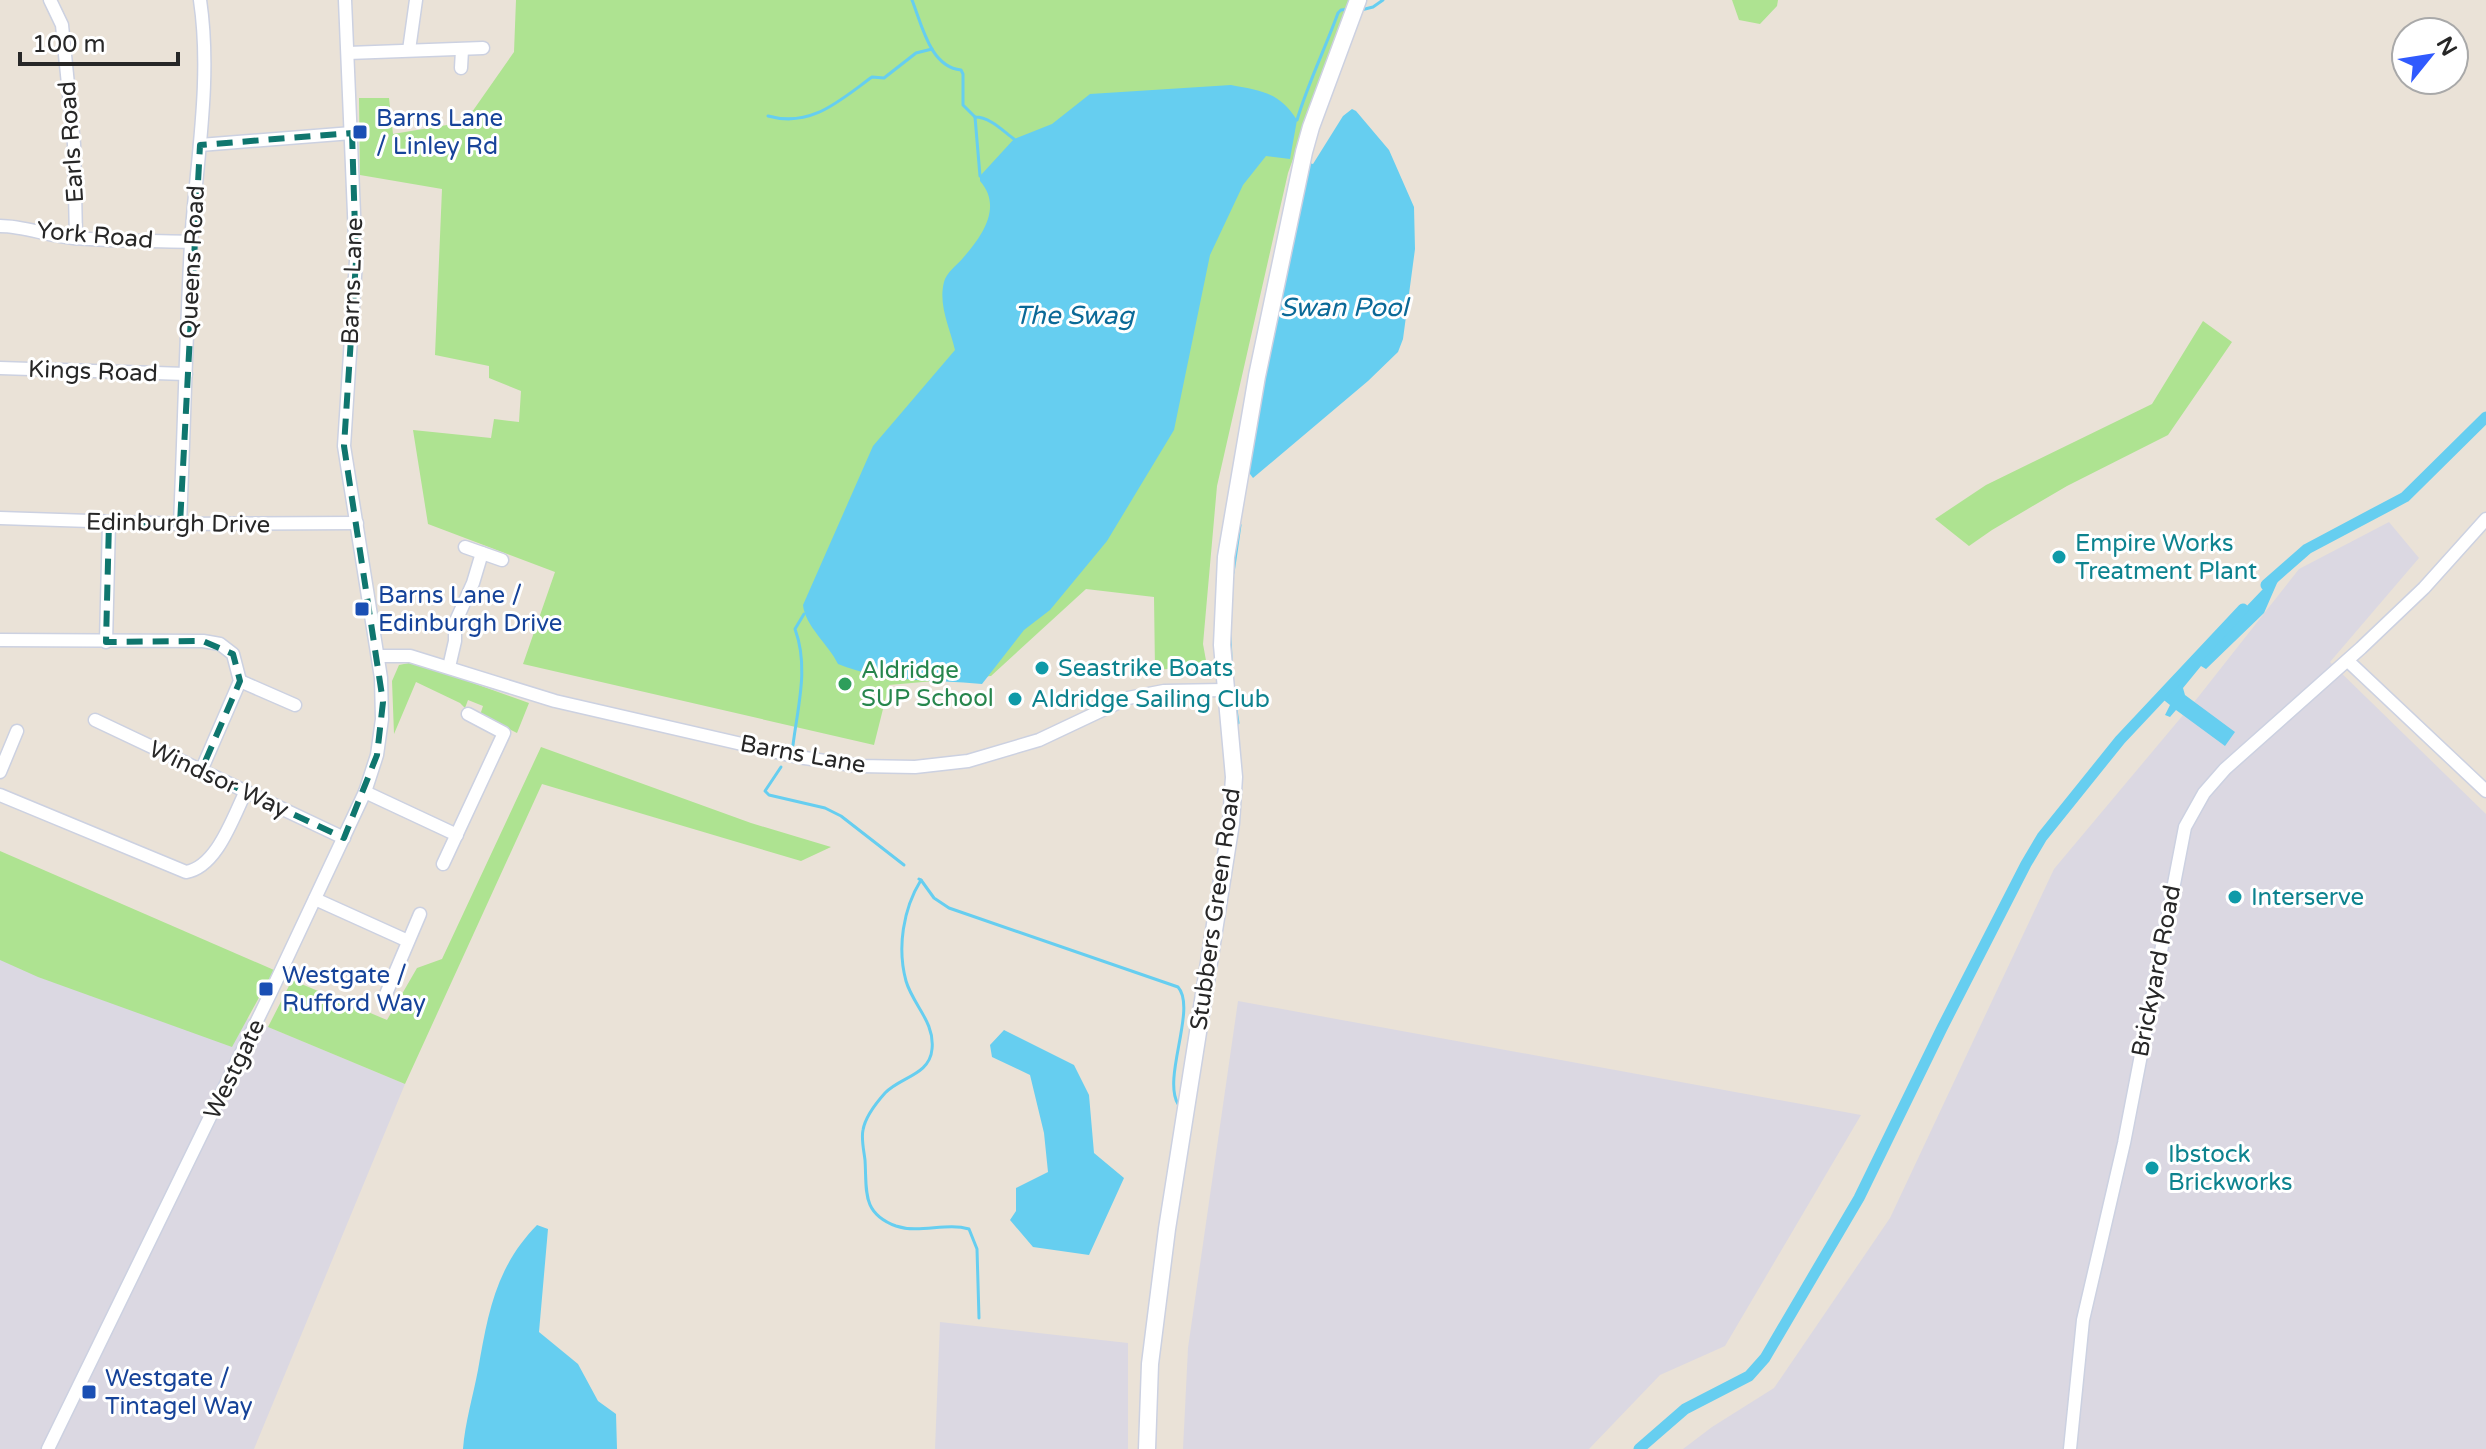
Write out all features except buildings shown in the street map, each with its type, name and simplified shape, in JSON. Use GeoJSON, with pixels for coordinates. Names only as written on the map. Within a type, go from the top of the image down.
{"type":"FeatureCollection","features":[{"type":"Feature","properties":{"kind":"street","name":"Earls Road"},"geometry":{"type":"LineString","coordinates":[[50,0],[62,25],[74,144],[76,238]]}},
{"type":"Feature","properties":{"kind":"street","name":"Queens Road"},"geometry":{"type":"LineString","coordinates":[[180,524],[191,242],[200,145],[203,22],[200,0]]}},
{"type":"Feature","properties":{"kind":"street","name":"Barns Lane"},"geometry":{"type":"LineString","coordinates":[[345,0],[356,261],[343,431],[381,678]]}},
{"type":"Feature","properties":{"kind":"street"},"geometry":{"type":"LineString","coordinates":[[409,50],[416,0]]}},
{"type":"Feature","properties":{"kind":"street","name":"Stubbers Green Road"},"geometry":{"type":"LineString","coordinates":[[1147,1449],[1150,1364],[1167,1229],[1231,823],[1234,777],[1222,645],[1224,583],[1235,494],[1304,152],[1355,8]]}},
{"type":"Feature","properties":{"kind":"street"},"geometry":{"type":"LineString","coordinates":[[348,53],[483,48]]}},
{"type":"Feature","properties":{"kind":"street"},"geometry":{"type":"LineString","coordinates":[[461,68],[462,50]]}},
{"type":"Feature","properties":{"kind":"street"},"geometry":{"type":"LineString","coordinates":[[200,145],[352,133]]}},
{"type":"Feature","properties":{"kind":"street","name":"York Road"},"geometry":{"type":"LineString","coordinates":[[0,226],[76,238],[191,242]]}},
{"type":"Feature","properties":{"kind":"street","name":"Kings Road"},"geometry":{"type":"LineString","coordinates":[[0,368],[186,374]]}},
{"type":"Feature","properties":{"kind":"street","name":"Edinburgh Drive"},"geometry":{"type":"LineString","coordinates":[[0,518],[180,524],[357,523]]}},
{"type":"Feature","properties":{"kind":"street","name":"Brickyard Road"},"geometry":{"type":"LineString","coordinates":[[2070,1449],[2083,1320],[2124,1143],[2185,827],[2204,793],[2225,769],[2348,661],[2424,588],[2486,519]]}},
{"type":"Feature","properties":{"kind":"street"},"geometry":{"type":"LineString","coordinates":[[106,642],[109,522]]}},
{"type":"Feature","properties":{"kind":"street"},"geometry":{"type":"LineString","coordinates":[[465,547],[502,560]]}},
{"type":"Feature","properties":{"kind":"street"},"geometry":{"type":"LineString","coordinates":[[449,667],[458,614],[473,583],[482,553]]}},
{"type":"Feature","properties":{"kind":"street"},"geometry":{"type":"LineString","coordinates":[[0,640],[203,641],[220,644],[233,654],[240,681],[201,771]]}},
{"type":"Feature","properties":{"kind":"street","name":"Barns Lane"},"geometry":{"type":"LineString","coordinates":[[378,656],[410,656],[555,701],[798,757],[874,767],[915,767],[968,761],[1039,740],[1128,698],[1164,691],[1225,690]]}},
{"type":"Feature","properties":{"kind":"street"},"geometry":{"type":"LineString","coordinates":[[2348,661],[2486,791]]}},
{"type":"Feature","properties":{"kind":"street","name":"Westgate"},"geometry":{"type":"LineString","coordinates":[[48,1449],[192,1159],[365,792],[381,736],[381,678]]}},
{"type":"Feature","properties":{"kind":"street"},"geometry":{"type":"LineString","coordinates":[[240,681],[295,704]]}},
{"type":"Feature","properties":{"kind":"street"},"geometry":{"type":"LineString","coordinates":[[443,864],[504,733],[468,714]]}},
{"type":"Feature","properties":{"kind":"street","name":"Windsor Way"},"geometry":{"type":"LineString","coordinates":[[95,720],[344,838]]}},
{"type":"Feature","properties":{"kind":"street"},"geometry":{"type":"LineString","coordinates":[[0,772],[17,731]]}},
{"type":"Feature","properties":{"kind":"street"},"geometry":{"type":"LineString","coordinates":[[0,795],[186,872],[200,868],[211,858],[246,791]]}},
{"type":"Feature","properties":{"kind":"street"},"geometry":{"type":"LineString","coordinates":[[365,792],[457,835]]}},
{"type":"Feature","properties":{"kind":"street"},"geometry":{"type":"LineString","coordinates":[[315,899],[408,941]]}},
{"type":"Feature","properties":{"kind":"street"},"geometry":{"type":"LineString","coordinates":[[386,994],[420,914]]}},
{"type":"Feature","properties":{"kind":"highlighted area"},"geometry":{"type":"Polygon","coordinates":[[[352,133],[356,261],[344,446],[383,702],[377,755],[344,838],[201,771],[240,681],[233,654],[203,641],[106,642],[109,522],[180,524],[200,145],[352,133]]]}},
{"type":"Feature","properties":{"kind":"shaded area"},"geometry":{"type":"Polygon","coordinates":[[[2389,522],[2419,558],[2330,662],[2486,814],[2486,1449],[1683,1449],[1774,1388],[1890,1218],[2054,869],[2199,696],[2299,569],[2389,522]]]}},
{"type":"Feature","properties":{"kind":"shaded area"},"geometry":{"type":"Polygon","coordinates":[[[0,934],[206,997],[247,1018],[405,1084],[254,1449],[0,1449],[0,934]]]}},
{"type":"Feature","properties":{"kind":"shaded area"},"geometry":{"type":"Polygon","coordinates":[[[1238,1001],[1861,1115],[1725,1346],[1660,1375],[1589,1449],[1183,1449],[1188,1348],[1238,1001]]]}},
{"type":"Feature","properties":{"kind":"shaded area"},"geometry":{"type":"Polygon","coordinates":[[[940,1322],[1128,1343],[1128,1449],[935,1449],[940,1322]]]}},
{"type":"Feature","properties":{"kind":"green space"},"geometry":{"type":"Polygon","coordinates":[[[516,0],[1350,0],[1288,173],[1217,486],[1203,644],[1207,666],[1155,670],[1154,597],[1086,589],[991,676],[889,685],[874,745],[523,664],[555,572],[428,524],[413,430],[491,438],[494,419],[519,422],[521,391],[489,378],[489,366],[435,355],[442,189],[360,175],[359,98],[389,98],[393,134],[465,122],[514,52],[516,0]]]}},
{"type":"Feature","properties":{"kind":"green space"},"geometry":{"type":"Polygon","coordinates":[[[1732,0],[1778,0],[1777,6],[1760,24],[1739,20],[1732,0]]]}},
{"type":"Feature","properties":{"kind":"green space"},"geometry":{"type":"Polygon","coordinates":[[[2203,321],[2232,342],[2168,435],[2067,486],[1969,546],[1935,519],[1986,485],[2152,404],[2203,321]]]}},
{"type":"Feature","properties":{"kind":"green space"},"geometry":{"type":"Polygon","coordinates":[[[414,662],[529,703],[517,733],[480,715],[483,706],[468,700],[465,708],[416,682],[394,734],[392,681],[399,665],[414,662]]]}},
{"type":"Feature","properties":{"kind":"green space"},"geometry":{"type":"Polygon","coordinates":[[[541,747],[751,823],[831,847],[801,861],[542,784],[405,1084],[268,1027],[292,980],[387,1020],[417,968],[442,959],[541,747]]]}},
{"type":"Feature","properties":{"kind":"green space"},"geometry":{"type":"Polygon","coordinates":[[[0,851],[274,970],[232,1047],[38,977],[0,960],[0,851]]]}},
{"type":"Feature","properties":{"kind":"water","name":"The Swag"},"geometry":{"type":"Polygon","coordinates":[[[1231,85],[1269,94],[1290,111],[1297,120],[1290,159],[1266,156],[1243,185],[1210,255],[1174,430],[1107,541],[1050,610],[1024,630],[982,684],[891,677],[838,664],[808,620],[803,605],[873,446],[955,350],[944,308],[944,282],[977,240],[987,221],[990,201],[980,176],[1014,139],[1052,124],[1090,94],[1231,85]]]}},
{"type":"Feature","properties":{"kind":"water","name":"Swan Pool"},"geometry":{"type":"Polygon","coordinates":[[[1352,109],[1389,150],[1414,207],[1415,249],[1403,339],[1398,352],[1368,381],[1253,478],[1247,470],[1300,211],[1306,162],[1313,164],[1343,116],[1352,109]]]}},
{"type":"Feature","properties":{"kind":"water"},"geometry":{"type":"Polygon","coordinates":[[[2284,567],[2264,613],[2206,669],[2201,666],[2183,688],[2185,695],[2235,732],[2225,746],[2176,710],[2170,717],[2165,715],[2170,705],[2160,697],[2284,567]]]}},
{"type":"Feature","properties":{"kind":"water"},"geometry":{"type":"Polygon","coordinates":[[[1004,1030],[1074,1065],[1089,1095],[1094,1153],[1124,1178],[1089,1255],[1033,1247],[1010,1220],[1016,1211],[1016,1188],[1048,1172],[1044,1133],[1030,1075],[992,1057],[990,1045],[1004,1030]]]}},
{"type":"Feature","properties":{"kind":"water"},"geometry":{"type":"Polygon","coordinates":[[[537,1225],[548,1229],[539,1332],[578,1364],[598,1401],[616,1414],[617,1449],[463,1449],[496,1293],[511,1258],[537,1225]]]}},
{"type":"Feature","properties":{"kind":"waterway"},"geometry":{"type":"LineString","coordinates":[[912,0],[935,53],[963,74],[963,105],[975,117],[991,122],[1014,139]]}},
{"type":"Feature","properties":{"kind":"waterway"},"geometry":{"type":"LineString","coordinates":[[1361,10],[1383,0]]}},
{"type":"Feature","properties":{"kind":"waterway"},"geometry":{"type":"LineString","coordinates":[[1297,120],[1338,13],[1350,9]]}},
{"type":"Feature","properties":{"kind":"waterway"},"geometry":{"type":"LineString","coordinates":[[768,116],[798,118],[824,110],[872,77],[884,78],[916,53],[932,49]]}},
{"type":"Feature","properties":{"kind":"waterway"},"geometry":{"type":"LineString","coordinates":[[975,117],[980,176]]}},
{"type":"Feature","properties":{"kind":"waterway"},"geometry":{"type":"LineString","coordinates":[[2266,585],[2307,549],[2405,497],[2486,417]]}},
{"type":"Feature","properties":{"kind":"waterway"},"geometry":{"type":"LineString","coordinates":[[1233,573],[1240,525]]}},
{"type":"Feature","properties":{"kind":"waterway"},"geometry":{"type":"LineString","coordinates":[[1639,1449],[1685,1409],[1749,1376],[1765,1358],[1859,1198],[1942,1028],[2042,837],[2120,740],[2243,609]]}},
{"type":"Feature","properties":{"kind":"waterway"},"geometry":{"type":"LineString","coordinates":[[793,745],[802,672],[795,629],[804,614]]}},
{"type":"Feature","properties":{"kind":"waterway"},"geometry":{"type":"LineString","coordinates":[[1230,635],[1231,659]]}},
{"type":"Feature","properties":{"kind":"waterway"},"geometry":{"type":"LineString","coordinates":[[1235,703],[1238,723]]}},
{"type":"Feature","properties":{"kind":"waterway"},"geometry":{"type":"LineString","coordinates":[[781,767],[765,791],[769,795],[825,808],[841,816],[904,865]]}},
{"type":"Feature","properties":{"kind":"waterway"},"geometry":{"type":"LineString","coordinates":[[919,879],[903,929],[902,955],[906,981],[927,1022],[932,1049],[926,1065],[885,1093],[866,1120],[862,1137],[866,1191],[871,1207],[885,1221],[896,1226],[969,1229],[977,1249],[979,1318]]}},
{"type":"Feature","properties":{"kind":"waterway"},"geometry":{"type":"LineString","coordinates":[[921,880],[934,898],[949,908],[1178,987],[1184,1010],[1174,1078],[1178,1104]]}},
{"type":"Feature","properties":{"kind":"place","name":"Barns Lane / Linley Rd"},"geometry":{"type":"Point","coordinates":[360,132]}},
{"type":"Feature","properties":{"kind":"place","name":"Empire Works Treatment Plant"},"geometry":{"type":"Point","coordinates":[2059,557]}},
{"type":"Feature","properties":{"kind":"place","name":"Barns Lane / Edinburgh Drive"},"geometry":{"type":"Point","coordinates":[362,609]}},
{"type":"Feature","properties":{"kind":"place","name":"Seastrike Boats"},"geometry":{"type":"Point","coordinates":[1042,668]}},
{"type":"Feature","properties":{"kind":"place","name":"Aldridge SUP School"},"geometry":{"type":"Point","coordinates":[845,684]}},
{"type":"Feature","properties":{"kind":"place","name":"Aldridge Sailing Club"},"geometry":{"type":"Point","coordinates":[1015,699]}},
{"type":"Feature","properties":{"kind":"place","name":"Interserve"},"geometry":{"type":"Point","coordinates":[2235,897]}},
{"type":"Feature","properties":{"kind":"place","name":"Westgate / Rufford Way"},"geometry":{"type":"Point","coordinates":[266,989]}},
{"type":"Feature","properties":{"kind":"place","name":"Ibstock Brickworks"},"geometry":{"type":"Point","coordinates":[2152,1168]}},
{"type":"Feature","properties":{"kind":"place","name":"Westgate / Tintagel Way"},"geometry":{"type":"Point","coordinates":[89,1392]}}]}
